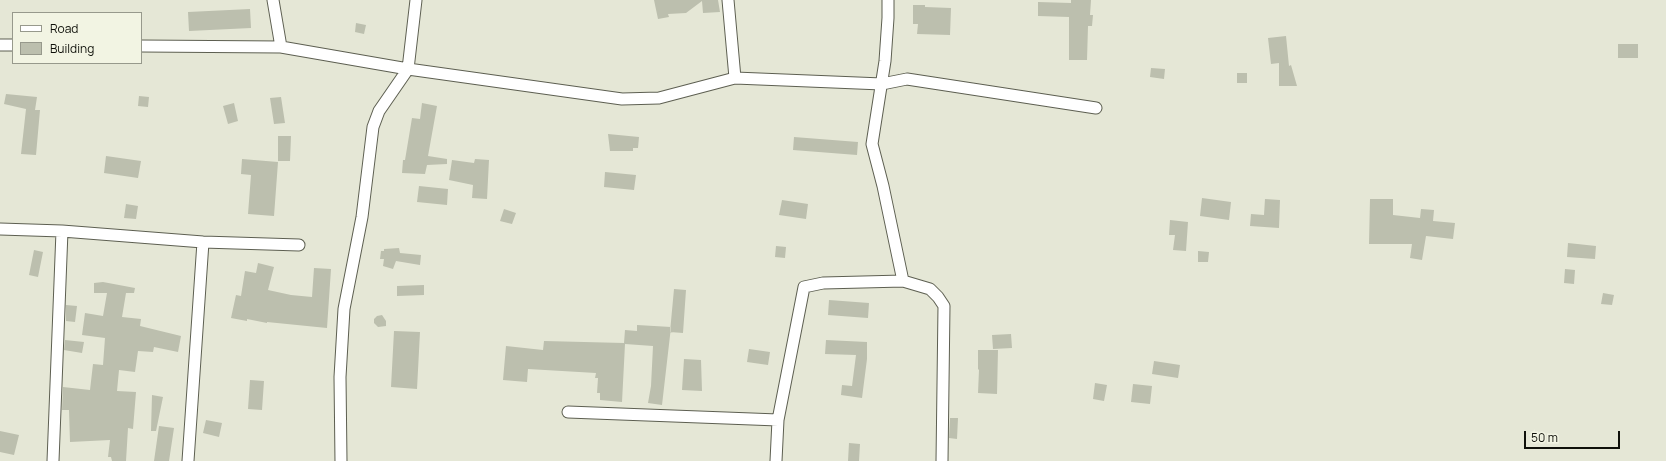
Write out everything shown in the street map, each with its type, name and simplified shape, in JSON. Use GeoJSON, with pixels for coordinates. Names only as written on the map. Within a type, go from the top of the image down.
{"type":"FeatureCollection","features":[{"type":"Feature","properties":{"kind":"street"},"geometry":{"type":"LineString","coordinates":[[273,0],[282,47]]}},
{"type":"Feature","properties":{"kind":"street"},"geometry":{"type":"LineString","coordinates":[[341,461],[340,377],[344,308],[362,217],[373,127],[379,110],[408,69],[416,0]]}},
{"type":"Feature","properties":{"kind":"street"},"geometry":{"type":"LineString","coordinates":[[728,0],[735,78]]}},
{"type":"Feature","properties":{"kind":"street"},"geometry":{"type":"LineString","coordinates":[[888,0],[888,18],[882,84],[872,144],[883,186],[903,281]]}},
{"type":"Feature","properties":{"kind":"street"},"geometry":{"type":"LineString","coordinates":[[0,45],[12,45]]}},
{"type":"Feature","properties":{"kind":"street"},"geometry":{"type":"LineString","coordinates":[[142,46],[282,47],[408,69],[622,99],[659,98],[735,78],[882,84],[907,80],[1096,108]]}},
{"type":"Feature","properties":{"kind":"street"},"geometry":{"type":"LineString","coordinates":[[0,228],[62,231],[203,242],[299,244]]}},
{"type":"Feature","properties":{"kind":"street"},"geometry":{"type":"LineString","coordinates":[[53,461],[62,231]]}},
{"type":"Feature","properties":{"kind":"street"},"geometry":{"type":"LineString","coordinates":[[188,461],[203,242]]}},
{"type":"Feature","properties":{"kind":"street"},"geometry":{"type":"LineString","coordinates":[[776,461],[778,420],[804,287],[823,283],[903,281],[930,290],[938,297],[944,306],[942,461]]}},
{"type":"Feature","properties":{"kind":"street"},"geometry":{"type":"LineString","coordinates":[[568,412],[778,420]]}},
{"type":"Feature","properties":{"kind":"building"},"geometry":{"type":"Polygon","coordinates":[[[654,0],[718,0],[720,12],[703,13],[702,1],[686,13],[668,14],[669,17],[658,19],[654,0]]]}},
{"type":"Feature","properties":{"kind":"building"},"geometry":{"type":"Polygon","coordinates":[[[1071,0],[1091,0],[1090,15],[1093,15],[1092,26],[1088,26],[1087,60],[1069,60],[1069,17],[1038,16],[1038,2],[1071,3],[1071,0]]]}},
{"type":"Feature","properties":{"kind":"building"},"geometry":{"type":"Polygon","coordinates":[[[913,5],[951,8],[950,35],[917,34],[918,24],[913,24],[913,5]]]}},
{"type":"Feature","properties":{"kind":"building"},"geometry":{"type":"Polygon","coordinates":[[[250,9],[251,28],[189,31],[188,12],[250,9]]]}},
{"type":"Feature","properties":{"kind":"building"},"geometry":{"type":"Polygon","coordinates":[[[356,23],[366,25],[364,34],[355,32],[356,23]]]}},
{"type":"Feature","properties":{"kind":"building"},"geometry":{"type":"Polygon","coordinates":[[[1286,36],[1289,66],[1291,65],[1297,86],[1279,86],[1279,63],[1271,64],[1268,38],[1286,36]]]}},
{"type":"Feature","properties":{"kind":"building"},"geometry":{"type":"Polygon","coordinates":[[[1618,44],[1638,44],[1638,58],[1618,58],[1618,44]]]}},
{"type":"Feature","properties":{"kind":"building"},"geometry":{"type":"Polygon","coordinates":[[[1151,68],[1165,69],[1164,79],[1150,77],[1151,68]]]}},
{"type":"Feature","properties":{"kind":"building"},"geometry":{"type":"Polygon","coordinates":[[[1237,73],[1247,73],[1247,83],[1237,83],[1237,73]]]}},
{"type":"Feature","properties":{"kind":"building"},"geometry":{"type":"Polygon","coordinates":[[[6,94],[37,97],[35,110],[40,110],[36,155],[21,154],[26,109],[4,104],[6,94]]]}},
{"type":"Feature","properties":{"kind":"building"},"geometry":{"type":"Polygon","coordinates":[[[139,96],[149,97],[148,107],[138,106],[139,96]]]}},
{"type":"Feature","properties":{"kind":"building"},"geometry":{"type":"Polygon","coordinates":[[[281,97],[285,123],[274,124],[270,98],[281,97]]]}},
{"type":"Feature","properties":{"kind":"building"},"geometry":{"type":"Polygon","coordinates":[[[234,103],[238,121],[228,124],[223,106],[234,103]]]}},
{"type":"Feature","properties":{"kind":"building"},"geometry":{"type":"Polygon","coordinates":[[[422,103],[437,106],[428,156],[447,159],[447,164],[427,165],[425,174],[402,173],[403,160],[405,160],[412,118],[420,119],[422,103]]]}},
{"type":"Feature","properties":{"kind":"building"},"geometry":{"type":"Polygon","coordinates":[[[608,134],[639,137],[638,148],[633,148],[633,151],[610,151],[608,134]]]}},
{"type":"Feature","properties":{"kind":"building"},"geometry":{"type":"Polygon","coordinates":[[[278,136],[291,136],[290,161],[278,161],[278,136]]]}},
{"type":"Feature","properties":{"kind":"building"},"geometry":{"type":"Polygon","coordinates":[[[794,137],[858,142],[857,155],[793,150],[794,137]]]}},
{"type":"Feature","properties":{"kind":"building"},"geometry":{"type":"Polygon","coordinates":[[[106,156],[141,161],[138,178],[104,173],[106,156]]]}},
{"type":"Feature","properties":{"kind":"building"},"geometry":{"type":"Polygon","coordinates":[[[242,159],[278,162],[274,216],[248,214],[251,175],[241,174],[242,159]]]}},
{"type":"Feature","properties":{"kind":"building"},"geometry":{"type":"Polygon","coordinates":[[[475,159],[489,160],[487,199],[472,198],[473,185],[449,180],[452,160],[474,163],[475,159]]]}},
{"type":"Feature","properties":{"kind":"building"},"geometry":{"type":"Polygon","coordinates":[[[605,172],[636,175],[634,190],[604,187],[605,172]]]}},
{"type":"Feature","properties":{"kind":"building"},"geometry":{"type":"Polygon","coordinates":[[[419,186],[448,189],[447,205],[417,202],[419,186]]]}},
{"type":"Feature","properties":{"kind":"building"},"geometry":{"type":"Polygon","coordinates":[[[1202,198],[1231,202],[1229,220],[1200,216],[1202,198]]]}},
{"type":"Feature","properties":{"kind":"building"},"geometry":{"type":"Polygon","coordinates":[[[1265,199],[1280,200],[1279,228],[1250,226],[1251,214],[1264,215],[1265,199]]]}},
{"type":"Feature","properties":{"kind":"building"},"geometry":{"type":"Polygon","coordinates":[[[1370,199],[1393,199],[1393,215],[1420,218],[1421,209],[1434,210],[1433,221],[1455,223],[1453,239],[1426,236],[1422,260],[1410,258],[1412,244],[1369,244],[1370,199]]]}},
{"type":"Feature","properties":{"kind":"building"},"geometry":{"type":"Polygon","coordinates":[[[782,200],[808,204],[806,219],[779,215],[782,200]]]}},
{"type":"Feature","properties":{"kind":"building"},"geometry":{"type":"Polygon","coordinates":[[[126,204],[138,206],[136,219],[124,218],[126,204]]]}},
{"type":"Feature","properties":{"kind":"building"},"geometry":{"type":"Polygon","coordinates":[[[504,209],[516,213],[512,224],[500,221],[504,209]]]}},
{"type":"Feature","properties":{"kind":"building"},"geometry":{"type":"Polygon","coordinates":[[[1170,220],[1188,222],[1186,251],[1173,250],[1175,235],[1169,235],[1170,220]]]}},
{"type":"Feature","properties":{"kind":"building"},"geometry":{"type":"Polygon","coordinates":[[[1568,243],[1596,246],[1595,259],[1567,257],[1568,243]]]}},
{"type":"Feature","properties":{"kind":"building"},"geometry":{"type":"Polygon","coordinates":[[[776,246],[786,247],[785,258],[775,257],[776,246]]]}},
{"type":"Feature","properties":{"kind":"building"},"geometry":{"type":"Polygon","coordinates":[[[399,248],[400,253],[421,255],[420,265],[396,261],[393,269],[383,266],[384,259],[380,259],[381,251],[384,251],[384,249],[399,248]]]}},
{"type":"Feature","properties":{"kind":"building"},"geometry":{"type":"Polygon","coordinates":[[[34,250],[43,252],[38,277],[29,275],[34,250]]]}},
{"type":"Feature","properties":{"kind":"building"},"geometry":{"type":"Polygon","coordinates":[[[1198,251],[1209,252],[1208,262],[1198,262],[1198,251]]]}},
{"type":"Feature","properties":{"kind":"building"},"geometry":{"type":"Polygon","coordinates":[[[258,263],[274,267],[268,290],[291,295],[312,297],[314,268],[331,269],[327,328],[267,323],[247,319],[247,321],[231,318],[236,295],[241,296],[245,271],[256,273],[258,263]]]}},
{"type":"Feature","properties":{"kind":"building"},"geometry":{"type":"Polygon","coordinates":[[[1565,269],[1575,270],[1574,284],[1564,283],[1565,269]]]}},
{"type":"Feature","properties":{"kind":"building"},"geometry":{"type":"Polygon","coordinates":[[[103,282],[135,288],[134,293],[126,293],[122,317],[141,319],[140,326],[181,336],[178,352],[154,347],[153,352],[138,351],[135,372],[119,370],[117,391],[136,392],[133,429],[128,428],[126,461],[112,461],[111,457],[108,457],[110,440],[70,442],[69,410],[62,410],[63,387],[90,390],[93,364],[103,365],[105,338],[82,335],[85,313],[103,316],[107,293],[94,293],[94,283],[103,282]]]}},
{"type":"Feature","properties":{"kind":"building"},"geometry":{"type":"Polygon","coordinates":[[[424,285],[424,295],[397,296],[397,286],[424,285]]]}},
{"type":"Feature","properties":{"kind":"building"},"geometry":{"type":"Polygon","coordinates":[[[674,289],[686,290],[683,333],[670,332],[674,289]]]}},
{"type":"Feature","properties":{"kind":"building"},"geometry":{"type":"Polygon","coordinates":[[[1603,293],[1614,295],[1612,305],[1601,304],[1603,293]]]}},
{"type":"Feature","properties":{"kind":"building"},"geometry":{"type":"Polygon","coordinates":[[[829,300],[869,303],[868,318],[828,315],[829,300]]]}},
{"type":"Feature","properties":{"kind":"building"},"geometry":{"type":"Polygon","coordinates":[[[66,305],[77,306],[75,322],[66,321],[66,305]]]}},
{"type":"Feature","properties":{"kind":"building"},"geometry":{"type":"Polygon","coordinates":[[[382,315],[386,321],[386,326],[378,327],[374,323],[374,319],[377,316],[382,315]]]}},
{"type":"Feature","properties":{"kind":"building"},"geometry":{"type":"Polygon","coordinates":[[[637,325],[671,327],[662,405],[648,403],[651,386],[653,346],[625,344],[622,402],[600,400],[600,393],[597,393],[598,378],[595,378],[596,373],[528,369],[527,382],[503,380],[506,346],[543,350],[544,341],[624,343],[625,330],[637,331],[637,325]]]}},
{"type":"Feature","properties":{"kind":"building"},"geometry":{"type":"Polygon","coordinates":[[[394,331],[420,332],[417,389],[391,387],[394,331]]]}},
{"type":"Feature","properties":{"kind":"building"},"geometry":{"type":"Polygon","coordinates":[[[1011,334],[1012,348],[993,349],[992,335],[1011,334]]]}},
{"type":"Feature","properties":{"kind":"building"},"geometry":{"type":"Polygon","coordinates":[[[65,340],[84,342],[82,353],[64,350],[65,340]]]}},
{"type":"Feature","properties":{"kind":"building"},"geometry":{"type":"Polygon","coordinates":[[[826,340],[867,342],[867,359],[862,398],[841,395],[842,385],[852,386],[856,355],[825,354],[826,340]]]}},
{"type":"Feature","properties":{"kind":"building"},"geometry":{"type":"Polygon","coordinates":[[[749,349],[770,352],[768,365],[747,362],[749,349]]]}},
{"type":"Feature","properties":{"kind":"building"},"geometry":{"type":"Polygon","coordinates":[[[978,350],[998,350],[997,394],[978,393],[978,350]]]}},
{"type":"Feature","properties":{"kind":"building"},"geometry":{"type":"Polygon","coordinates":[[[684,359],[701,360],[702,391],[682,390],[684,359]]]}},
{"type":"Feature","properties":{"kind":"building"},"geometry":{"type":"Polygon","coordinates":[[[1154,361],[1180,365],[1178,378],[1152,374],[1154,361]]]}},
{"type":"Feature","properties":{"kind":"building"},"geometry":{"type":"Polygon","coordinates":[[[250,380],[264,381],[262,410],[248,409],[250,380]]]}},
{"type":"Feature","properties":{"kind":"building"},"geometry":{"type":"Polygon","coordinates":[[[1095,383],[1107,385],[1104,401],[1093,399],[1095,383]]]}},
{"type":"Feature","properties":{"kind":"building"},"geometry":{"type":"Polygon","coordinates":[[[1133,384],[1152,386],[1150,404],[1131,402],[1133,384]]]}},
{"type":"Feature","properties":{"kind":"building"},"geometry":{"type":"Polygon","coordinates":[[[152,395],[163,397],[156,431],[151,431],[152,395]]]}},
{"type":"Feature","properties":{"kind":"building"},"geometry":{"type":"Polygon","coordinates":[[[950,418],[958,418],[957,439],[949,438],[950,418]]]}},
{"type":"Feature","properties":{"kind":"building"},"geometry":{"type":"Polygon","coordinates":[[[206,420],[222,423],[219,437],[203,433],[206,420]]]}},
{"type":"Feature","properties":{"kind":"building"},"geometry":{"type":"Polygon","coordinates":[[[159,426],[174,428],[169,461],[154,461],[159,426]]]}},
{"type":"Feature","properties":{"kind":"building"},"geometry":{"type":"Polygon","coordinates":[[[0,431],[19,435],[14,455],[0,452],[0,431]]]}},
{"type":"Feature","properties":{"kind":"building"},"geometry":{"type":"Polygon","coordinates":[[[849,443],[860,444],[859,461],[848,461],[849,443]]]}}]}
